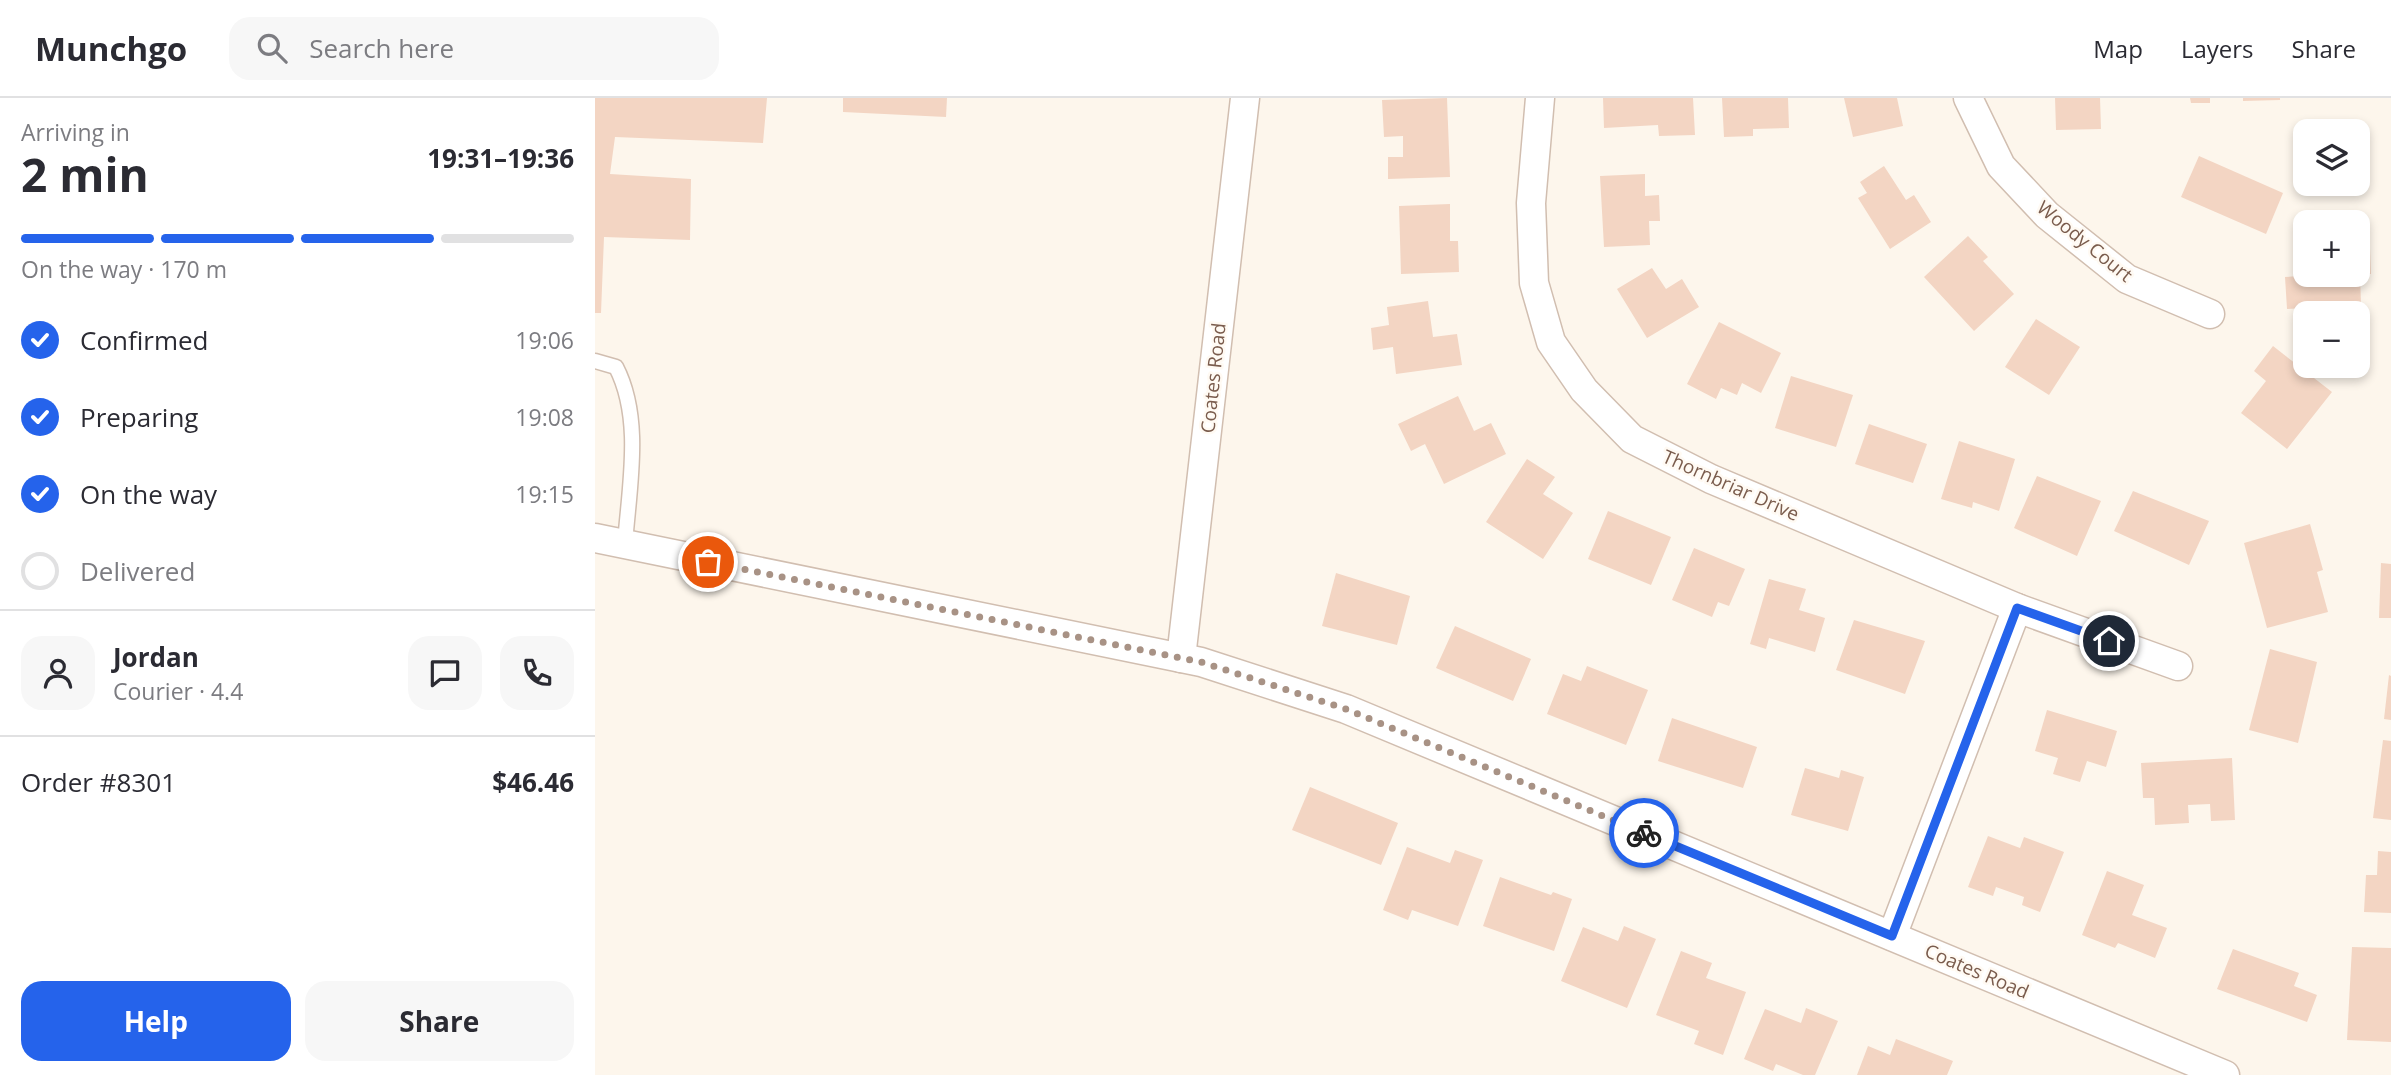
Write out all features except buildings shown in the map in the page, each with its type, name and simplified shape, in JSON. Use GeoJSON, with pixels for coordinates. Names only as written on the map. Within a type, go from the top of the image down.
{"type":"FeatureCollection","features":[{"type":"Feature","properties":{"kind":"street","name":"Coates Road"},"geometry":{"type":"LineString","coordinates":[[1181,658],[1245,98]]}},
{"type":"Feature","properties":{"kind":"street","name":"Thornbriar Drive"},"geometry":{"type":"LineString","coordinates":[[1540,98],[1531,202],[1534,283],[1551,342],[1584,390],[1632,439],[1700,474],[2017,608],[2178,666]]}},
{"type":"Feature","properties":{"kind":"street","name":"Woody Court"},"geometry":{"type":"LineString","coordinates":[[1968,98],[2001,166],[2046,215],[2127,279],[2210,314]]}},
{"type":"Feature","properties":{"kind":"street","name":"Coates Road"},"geometry":{"type":"LineString","coordinates":[[595,538],[1181,658],[1346,709],[2225,1075]]}},
{"type":"Feature","properties":{"kind":"street"},"geometry":{"type":"LineString","coordinates":[[1892,936],[2017,608]]}},
{"type":"Feature","properties":{"kind":"lane"},"geometry":{"type":"LineString","coordinates":[[595,362],[616,367],[627,388],[632,430],[625,544]]}},
{"type":"Feature","properties":{"kind":"way so far"},"geometry":{"type":"LineString","coordinates":[[708,562],[1201,662],[1346,709],[1644,833]]}},
{"type":"Feature","properties":{"kind":"route"},"geometry":{"type":"LineString","coordinates":[[1644,833],[1892,936],[2017,608],[2109,641]]}}]}
